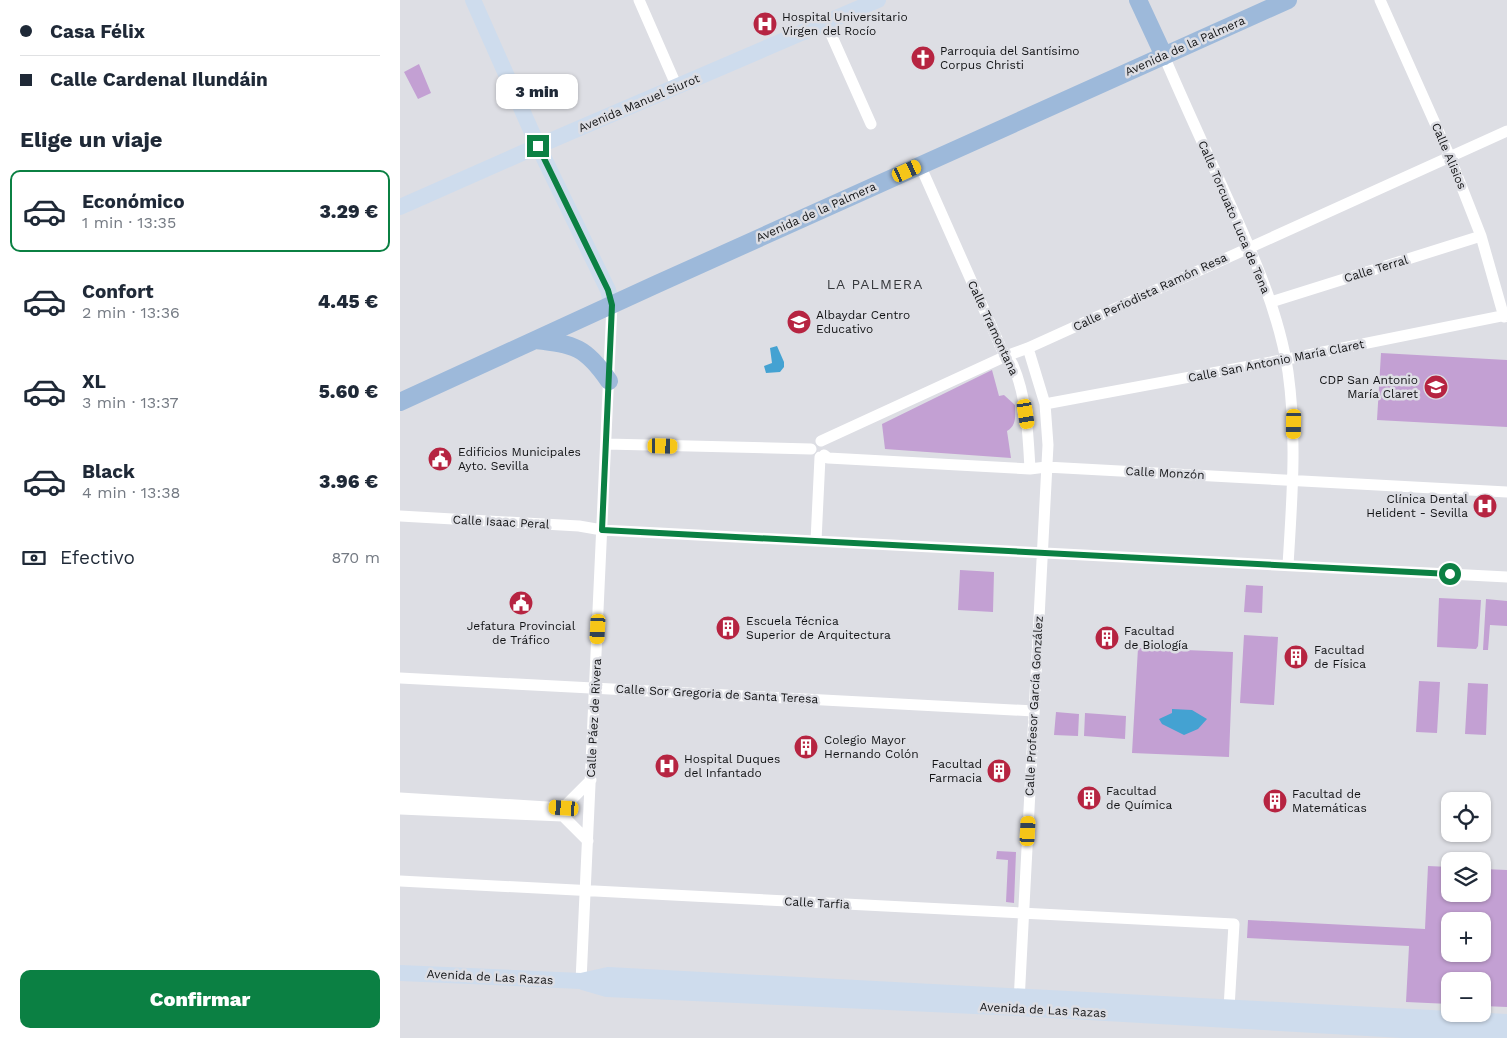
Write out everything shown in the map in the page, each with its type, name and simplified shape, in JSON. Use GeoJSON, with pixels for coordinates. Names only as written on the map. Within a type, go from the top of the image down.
{"type":"FeatureCollection","features":[{"type":"Feature","properties":{"kind":"main road"},"geometry":{"type":"LineString","coordinates":[[474,0],[538,146],[608,290],[612,305]]}},
{"type":"Feature","properties":{"kind":"main road","name":"Avenida Manuel Siurot"},"geometry":{"type":"LineString","coordinates":[[400,207],[878,0]]}},
{"type":"Feature","properties":{"kind":"main road","name":"Calle Torcuato Luca de Tena"},"geometry":{"type":"LineString","coordinates":[[1138,0],[1164,56]]}},
{"type":"Feature","properties":{"kind":"main road","name":"Avenida de la Palmera"},"geometry":{"type":"LineString","coordinates":[[400,402],[1288,0]]}},
{"type":"Feature","properties":{"kind":"main road"},"geometry":{"type":"LineString","coordinates":[[534,340],[561,343],[579,349],[596,362],[609,381]]}},
{"type":"Feature","properties":{"kind":"main road","name":"Avenida de Las Razas"},"geometry":{"type":"LineString","coordinates":[[400,973],[581,981],[607,989],[1229,1008],[1507,1022]]}},
{"type":"Feature","properties":{"kind":"main road","name":"Avenida de Las Razas"},"geometry":{"type":"LineString","coordinates":[[1019,1003],[1507,1036]]}},
{"type":"Feature","properties":{"kind":"street"},"geometry":{"type":"LineString","coordinates":[[639,0],[676,87]]}},
{"type":"Feature","properties":{"kind":"street","name":"Calle Alisios"},"geometry":{"type":"LineString","coordinates":[[1380,0],[1450,157],[1481,236],[1505,316]]}},
{"type":"Feature","properties":{"kind":"street"},"geometry":{"type":"LineString","coordinates":[[826,23],[871,124]]}},
{"type":"Feature","properties":{"kind":"street","name":"Calle Torcuato Luca de Tena"},"geometry":{"type":"LineString","coordinates":[[1164,56],[1250,247],[1271,302],[1285,360],[1294,424],[1288,565]]}},
{"type":"Feature","properties":{"kind":"street","name":"Calle Periodista Ramón Resa"},"geometry":{"type":"LineString","coordinates":[[821,442],[1006,356],[1028,348],[1507,131]]}},
{"type":"Feature","properties":{"kind":"street","name":"Calle Tramontana"},"geometry":{"type":"LineString","coordinates":[[920,165],[1002,350],[1013,364],[1023,396],[1030,469]]}},
{"type":"Feature","properties":{"kind":"street","name":"Calle Terral"},"geometry":{"type":"LineString","coordinates":[[1271,302],[1481,236]]}},
{"type":"Feature","properties":{"kind":"street","name":"Calle Páez de Rivera"},"geometry":{"type":"LineString","coordinates":[[581,981],[612,305]]}},
{"type":"Feature","properties":{"kind":"street","name":"Calle San Antonio María Claret"},"geometry":{"type":"LineString","coordinates":[[1045,404],[1285,360],[1505,316]]}},
{"type":"Feature","properties":{"kind":"street","name":"Calle Tramontana"},"geometry":{"type":"LineString","coordinates":[[1028,348],[1045,404],[1048,444],[1042,552]]}},
{"type":"Feature","properties":{"kind":"street"},"geometry":{"type":"LineString","coordinates":[[816,541],[822,456],[827,448],[824,443],[814,443],[811,449],[813,455],[822,456]]}},
{"type":"Feature","properties":{"kind":"street"},"geometry":{"type":"LineString","coordinates":[[606,444],[811,449]]}},
{"type":"Feature","properties":{"kind":"street","name":"Calle Monzón"},"geometry":{"type":"LineString","coordinates":[[822,456],[828,458],[1030,469],[1046,468],[1507,492]]}},
{"type":"Feature","properties":{"kind":"street","name":"Calle Isaac Peral"},"geometry":{"type":"LineString","coordinates":[[400,516],[579,526],[602,530],[1507,577]]}},
{"type":"Feature","properties":{"kind":"street","name":"Calle Profesor García González"},"geometry":{"type":"LineString","coordinates":[[1019,1003],[1042,552]]}},
{"type":"Feature","properties":{"kind":"street","name":"Calle Sor Gregoria de Santa Teresa"},"geometry":{"type":"LineString","coordinates":[[400,678],[1034,711]]}},
{"type":"Feature","properties":{"kind":"street"},"geometry":{"type":"LineString","coordinates":[[400,798],[564,808],[591,780]]}},
{"type":"Feature","properties":{"kind":"street"},"geometry":{"type":"LineString","coordinates":[[400,809],[564,816],[588,841]]}},
{"type":"Feature","properties":{"kind":"street","name":"Calle Tarfia"},"geometry":{"type":"LineString","coordinates":[[400,881],[1234,924],[1229,1008]]}},
{"type":"Feature","properties":{"kind":"shaded area"},"geometry":{"type":"Polygon","coordinates":[[[419,64],[431,93],[418,99],[404,72],[419,64]]]}},
{"type":"Feature","properties":{"kind":"shaded area"},"geometry":{"type":"Polygon","coordinates":[[[1381,353],[1507,360],[1507,427],[1377,420],[1381,353]]]}},
{"type":"Feature","properties":{"kind":"shaded area"},"geometry":{"type":"Polygon","coordinates":[[[992,370],[999,396],[1004,395],[1015,405],[1014,423],[1007,431],[1011,458],[885,449],[882,424],[992,370]]]}},
{"type":"Feature","properties":{"kind":"shaded area"},"geometry":{"type":"Polygon","coordinates":[[[960,570],[994,572],[993,612],[958,610],[960,570]]]}},
{"type":"Feature","properties":{"kind":"shaded area"},"geometry":{"type":"Polygon","coordinates":[[[1246,585],[1263,586],[1262,613],[1244,612],[1246,585]]]}},
{"type":"Feature","properties":{"kind":"shaded area"},"geometry":{"type":"Polygon","coordinates":[[[1439,598],[1481,600],[1478,646],[1476,649],[1437,647],[1439,598]]]}},
{"type":"Feature","properties":{"kind":"shaded area"},"geometry":{"type":"Polygon","coordinates":[[[1486,599],[1507,601],[1507,626],[1490,625],[1488,650],[1483,650],[1486,599]]]}},
{"type":"Feature","properties":{"kind":"shaded area"},"geometry":{"type":"Polygon","coordinates":[[[1244,635],[1278,637],[1274,705],[1240,703],[1244,635]]]}},
{"type":"Feature","properties":{"kind":"shaded area"},"geometry":{"type":"Polygon","coordinates":[[[1138,648],[1233,652],[1229,757],[1132,753],[1138,648]]]}},
{"type":"Feature","properties":{"kind":"shaded area"},"geometry":{"type":"Polygon","coordinates":[[[1419,681],[1440,682],[1437,733],[1416,732],[1419,681]]]}},
{"type":"Feature","properties":{"kind":"shaded area"},"geometry":{"type":"Polygon","coordinates":[[[1468,683],[1488,684],[1486,735],[1465,734],[1468,683]]]}},
{"type":"Feature","properties":{"kind":"shaded area"},"geometry":{"type":"Polygon","coordinates":[[[1056,712],[1079,714],[1078,736],[1054,735],[1056,712]]]}},
{"type":"Feature","properties":{"kind":"shaded area"},"geometry":{"type":"Polygon","coordinates":[[[1085,713],[1126,716],[1125,739],[1084,736],[1085,713]]]}},
{"type":"Feature","properties":{"kind":"shaded area"},"geometry":{"type":"Polygon","coordinates":[[[997,851],[1016,852],[1014,903],[1006,902],[1008,860],[996,859],[997,851]]]}},
{"type":"Feature","properties":{"kind":"shaded area"},"geometry":{"type":"Polygon","coordinates":[[[1428,866],[1441,867],[1441,902],[1491,902],[1491,869],[1507,870],[1507,1007],[1491,1006],[1491,972],[1441,972],[1441,1004],[1406,1002],[1409,946],[1247,938],[1248,920],[1425,929],[1428,866]]]}},
{"type":"Feature","properties":{"kind":"water"},"geometry":{"type":"Polygon","coordinates":[[[777,346],[784,362],[784,367],[780,372],[766,373],[764,366],[772,363],[770,348],[777,346]]]}},
{"type":"Feature","properties":{"kind":"water"},"geometry":{"type":"Polygon","coordinates":[[[1172,709],[1192,710],[1207,719],[1198,729],[1184,735],[1162,724],[1159,719],[1172,713],[1172,709]]]}},
{"type":"Feature","properties":{"kind":"place","name":"Hospital Universitario Virgen del Rocío"},"geometry":{"type":"Point","coordinates":[765,24]}},
{"type":"Feature","properties":{"kind":"place","name":"Parroquia del Santísimo Corpus Christi"},"geometry":{"type":"Point","coordinates":[923,58]}},
{"type":"Feature","properties":{"kind":"place","name":"Albaydar Centro Educativo"},"geometry":{"type":"Point","coordinates":[799,322]}},
{"type":"Feature","properties":{"kind":"place","name":"CDP San Antonio María Claret"},"geometry":{"type":"Point","coordinates":[1436,387]}},
{"type":"Feature","properties":{"kind":"place","name":"Edificios Municipales Ayto. Sevilla"},"geometry":{"type":"Point","coordinates":[440,459]}},
{"type":"Feature","properties":{"kind":"place","name":"Clínica Dental Helident - Sevilla"},"geometry":{"type":"Point","coordinates":[1485,506]}},
{"type":"Feature","properties":{"kind":"place","name":"Jefatura Provincial de Tráfico"},"geometry":{"type":"Point","coordinates":[521,603]}},
{"type":"Feature","properties":{"kind":"place","name":"Escuela Técnica Superior de Arquitectura"},"geometry":{"type":"Point","coordinates":[728,628]}},
{"type":"Feature","properties":{"kind":"place","name":"Facultad de Biología"},"geometry":{"type":"Point","coordinates":[1107,638]}},
{"type":"Feature","properties":{"kind":"place","name":"Facultad de Física"},"geometry":{"type":"Point","coordinates":[1296,657]}},
{"type":"Feature","properties":{"kind":"place","name":"Colegio Mayor Hernando Colón"},"geometry":{"type":"Point","coordinates":[806,747]}},
{"type":"Feature","properties":{"kind":"place","name":"Hospital Duques del Infantado"},"geometry":{"type":"Point","coordinates":[667,766]}},
{"type":"Feature","properties":{"kind":"place","name":"Facultad Farmacia"},"geometry":{"type":"Point","coordinates":[999,771]}},
{"type":"Feature","properties":{"kind":"place","name":"Facultad de Química"},"geometry":{"type":"Point","coordinates":[1089,798]}},
{"type":"Feature","properties":{"kind":"place","name":"Facultad de Matemáticas"},"geometry":{"type":"Point","coordinates":[1275,801]}},
{"type":"Feature","properties":{"kind":"district","name":"LA PALMERA"},"geometry":{"type":"Point","coordinates":[875,284]}},
{"type":"Feature","properties":{"kind":"route"},"geometry":{"type":"LineString","coordinates":[[538,146],[608,290],[612,305],[602,530],[1450,574]]}}]}
